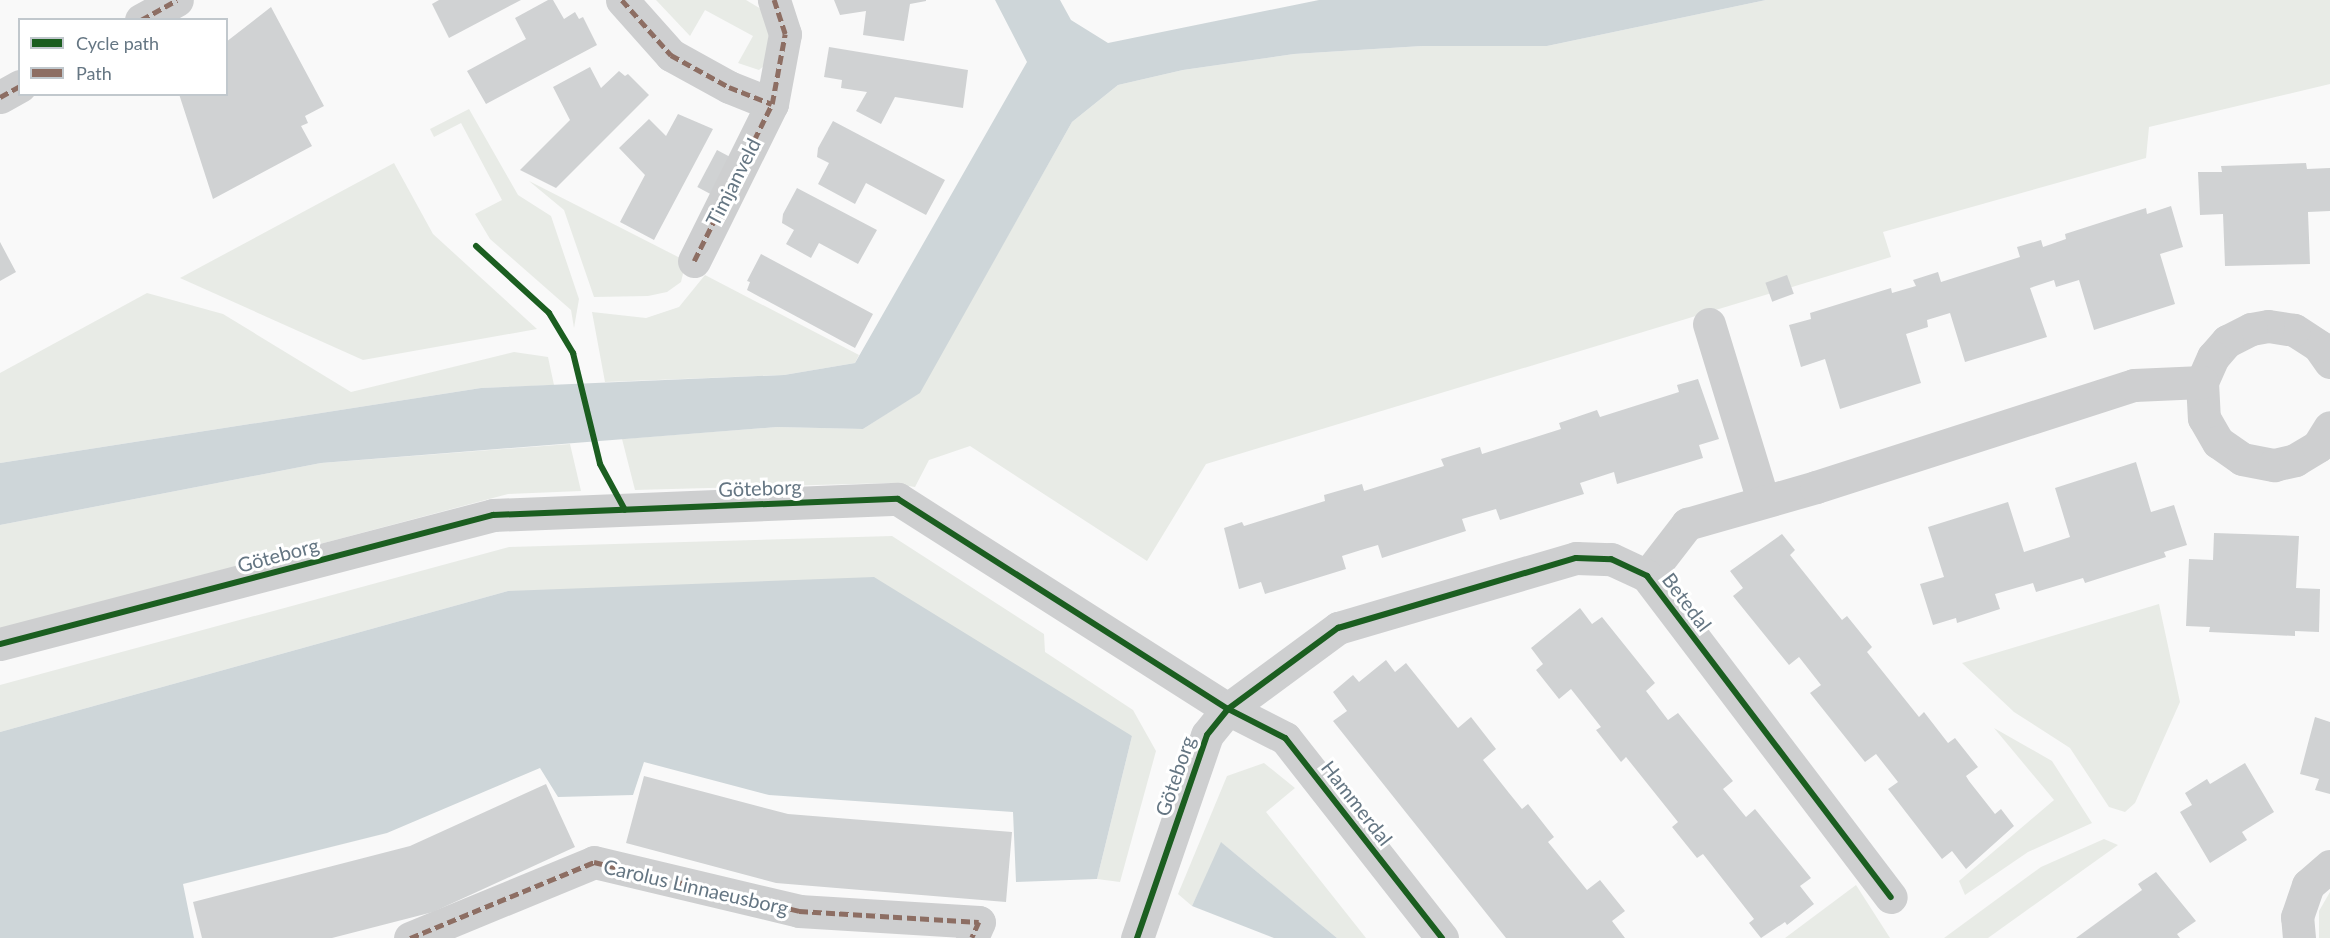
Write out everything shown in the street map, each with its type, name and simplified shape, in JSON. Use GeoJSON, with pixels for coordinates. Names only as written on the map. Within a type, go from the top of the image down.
{"type":"FeatureCollection","features":[{"type":"Feature","properties":{"kind":"street"},"geometry":{"type":"LineString","coordinates":[[145,18],[177,0]]}},
{"type":"Feature","properties":{"kind":"street"},"geometry":{"type":"LineString","coordinates":[[622,0],[671,55],[729,87],[772,104]]}},
{"type":"Feature","properties":{"kind":"street","name":"Timjanveld"},"geometry":{"type":"LineString","coordinates":[[694,261],[772,104],[785,34],[774,0]]}},
{"type":"Feature","properties":{"kind":"street"},"geometry":{"type":"LineString","coordinates":[[1709,324],[1763,501]]}},
{"type":"Feature","properties":{"kind":"street"},"geometry":{"type":"LineString","coordinates":[[2330,362],[2319,346],[2294,330],[2268,327],[2251,329],[2227,341],[2213,357],[2202,382],[2205,418],[2218,442],[2242,459],[2274,465],[2295,460],[2318,446],[2330,428]]}},
{"type":"Feature","properties":{"kind":"street","name":"Betedal"},"geometry":{"type":"LineString","coordinates":[[1647,576],[1687,524],[2134,385],[2202,382]]}},
{"type":"Feature","properties":{"kind":"street","name":"Göteborg"},"geometry":{"type":"LineString","coordinates":[[0,644],[493,515],[898,499],[1228,709],[1207,735],[1137,938]]}},
{"type":"Feature","properties":{"kind":"street","name":"Betedal"},"geometry":{"type":"LineString","coordinates":[[1228,709],[1338,628],[1576,558],[1611,559],[1647,576],[1891,897]]}},
{"type":"Feature","properties":{"kind":"street","name":"Hammerdal"},"geometry":{"type":"LineString","coordinates":[[1228,709],[1285,738],[1442,938]]}},
{"type":"Feature","properties":{"kind":"street","name":"Carolus Linnaeusborg"},"geometry":{"type":"LineString","coordinates":[[410,938],[594,862],[800,912],[979,922],[972,938]]}},
{"type":"Feature","properties":{"kind":"street"},"geometry":{"type":"LineString","coordinates":[[2299,938],[2297,917],[2308,885],[2330,866]]}},
{"type":"Feature","properties":{"kind":"shaded area"},"geometry":{"type":"Polygon","coordinates":[[[656,0],[746,0],[766,12],[771,60],[759,70],[738,63],[753,36],[705,10],[690,36],[656,0]]]}},
{"type":"Feature","properties":{"kind":"shaded area"},"geometry":{"type":"Polygon","coordinates":[[[995,0],[1060,0],[1071,20],[1108,43],[1319,0],[1766,0],[1547,46],[1422,46],[1294,54],[1183,70],[1118,85],[1072,122],[920,393],[863,429],[777,427],[321,463],[0,525],[0,463],[481,388],[784,375],[855,363],[1027,62],[995,0]]]}},
{"type":"Feature","properties":{"kind":"shaded area"},"geometry":{"type":"Polygon","coordinates":[[[1766,0],[2330,0],[2330,84],[2149,127],[2146,158],[1883,232],[1891,257],[1206,464],[1147,561],[970,446],[929,460],[915,487],[889,483],[635,490],[622,439],[777,427],[863,429],[919,393],[1072,122],[1118,85],[1183,70],[1294,54],[1422,46],[1547,46],[1766,0]]]}},
{"type":"Feature","properties":{"kind":"shaded area"},"geometry":{"type":"Polygon","coordinates":[[[469,109],[518,195],[551,216],[579,299],[574,328],[571,310],[490,239],[475,214],[502,200],[461,123],[434,137],[430,129],[469,109]]]}},
{"type":"Feature","properties":{"kind":"shaded area"},"geometry":{"type":"Polygon","coordinates":[[[394,163],[433,234],[537,329],[363,360],[180,278],[394,163]]]}},
{"type":"Feature","properties":{"kind":"shaded area"},"geometry":{"type":"Polygon","coordinates":[[[529,181],[686,261],[681,282],[667,292],[648,296],[594,297],[564,210],[529,181]]]}},
{"type":"Feature","properties":{"kind":"shaded area"},"geometry":{"type":"Polygon","coordinates":[[[705,275],[859,355],[855,363],[784,375],[605,382],[592,312],[646,318],[679,307],[705,275]]]}},
{"type":"Feature","properties":{"kind":"shaded area"},"geometry":{"type":"Polygon","coordinates":[[[147,293],[223,314],[351,392],[514,352],[548,357],[554,385],[481,388],[0,463],[0,373],[147,293]]]}},
{"type":"Feature","properties":{"kind":"shaded area"},"geometry":{"type":"Polygon","coordinates":[[[570,444],[581,491],[508,494],[0,629],[0,525],[321,463],[570,444]]]}},
{"type":"Feature","properties":{"kind":"shaded area"},"geometry":{"type":"Polygon","coordinates":[[[892,536],[1044,634],[1045,652],[1133,710],[1156,751],[1120,882],[1097,879],[1132,736],[508,591],[0,732],[0,685],[509,547],[892,536]]]}},
{"type":"Feature","properties":{"kind":"shaded area"},"geometry":{"type":"Polygon","coordinates":[[[874,577],[1132,736],[1097,879],[1016,882],[1013,812],[769,795],[644,762],[633,795],[558,797],[540,768],[387,833],[183,884],[194,938],[0,938],[0,732],[508,591],[874,577]]]}},
{"type":"Feature","properties":{"kind":"shaded area"},"geometry":{"type":"Polygon","coordinates":[[[2159,604],[2180,702],[2135,803],[2125,812],[2109,807],[2070,748],[2014,712],[1962,663],[2159,604]]]}},
{"type":"Feature","properties":{"kind":"shaded area"},"geometry":{"type":"Polygon","coordinates":[[[1994,728],[2052,761],[2092,823],[2028,852],[1965,895],[1959,881],[2054,800],[1994,728]]]}},
{"type":"Feature","properties":{"kind":"shaded area"},"geometry":{"type":"Polygon","coordinates":[[[1264,763],[1295,788],[1266,812],[1366,938],[1337,938],[1222,843],[1192,906],[1178,894],[1227,776],[1264,763]]]}},
{"type":"Feature","properties":{"kind":"shaded area"},"geometry":{"type":"Polygon","coordinates":[[[2104,839],[2118,845],[1988,938],[1944,938],[2041,867],[2104,839]]]}},
{"type":"Feature","properties":{"kind":"shaded area"},"geometry":{"type":"Polygon","coordinates":[[[1221,842],[1337,938],[1274,938],[1192,906],[1221,842]]]}},
{"type":"Feature","properties":{"kind":"shaded area"},"geometry":{"type":"Polygon","coordinates":[[[1856,885],[1890,938],[1785,938],[1856,885]]]}},
{"type":"Feature","properties":{"kind":"shaded area"},"geometry":{"type":"Polygon","coordinates":[[[2330,892],[2330,938],[2319,938],[2319,911],[2330,892]]]}},
{"type":"Feature","properties":{"kind":"building"},"geometry":{"type":"Polygon","coordinates":[[[439,0],[521,0],[449,38],[432,4],[439,0]]]}},
{"type":"Feature","properties":{"kind":"building"},"geometry":{"type":"Polygon","coordinates":[[[548,0],[553,0],[564,19],[575,12],[579,19],[583,17],[597,45],[486,104],[467,71],[526,39],[515,18],[548,0]]]}},
{"type":"Feature","properties":{"kind":"building"},"geometry":{"type":"Polygon","coordinates":[[[834,0],[926,1],[910,4],[904,41],[863,35],[866,11],[840,15],[834,0]]]}},
{"type":"Feature","properties":{"kind":"building"},"geometry":{"type":"Polygon","coordinates":[[[271,7],[324,106],[305,116],[308,123],[301,126],[312,146],[213,199],[180,96],[228,96],[228,40],[271,7]]]}},
{"type":"Feature","properties":{"kind":"building"},"geometry":{"type":"Polygon","coordinates":[[[829,47],[968,70],[963,108],[895,97],[881,124],[856,111],[867,92],[841,88],[842,80],[824,77],[829,47]]]}},
{"type":"Feature","properties":{"kind":"building"},"geometry":{"type":"Polygon","coordinates":[[[590,67],[601,88],[619,71],[625,76],[628,74],[649,95],[556,188],[520,170],[570,120],[553,87],[590,67]]]}},
{"type":"Feature","properties":{"kind":"building"},"geometry":{"type":"Polygon","coordinates":[[[678,114],[713,129],[654,240],[620,222],[645,175],[619,148],[649,119],[666,136],[678,114]]]}},
{"type":"Feature","properties":{"kind":"building"},"geometry":{"type":"Polygon","coordinates":[[[833,121],[945,180],[926,215],[866,183],[855,204],[818,184],[829,163],[817,157],[818,148],[833,121]]]}},
{"type":"Feature","properties":{"kind":"building"},"geometry":{"type":"Polygon","coordinates":[[[717,150],[738,161],[718,198],[697,187],[717,150]]]}},
{"type":"Feature","properties":{"kind":"building"},"geometry":{"type":"Polygon","coordinates":[[[2306,163],[2307,169],[2330,168],[2330,211],[2308,212],[2310,264],[2225,266],[2223,214],[2200,215],[2198,172],[2222,172],[2221,166],[2306,163]]]}},
{"type":"Feature","properties":{"kind":"building"},"geometry":{"type":"Polygon","coordinates":[[[797,188],[877,230],[858,264],[819,243],[811,258],[786,244],[794,230],[782,223],[783,214],[797,188]]]}},
{"type":"Feature","properties":{"kind":"building"},"geometry":{"type":"Polygon","coordinates":[[[2171,206],[2183,247],[2160,254],[2175,304],[2094,330],[2079,280],[2056,287],[2054,280],[2030,288],[2047,337],[1965,362],[1950,313],[1927,320],[1928,327],[1906,334],[1921,383],[1840,409],[1825,359],[1801,367],[1789,325],[1811,319],[1810,313],[1891,288],[1892,293],[1916,286],[1913,280],[1938,272],[1941,282],[2020,257],[2017,247],[2041,240],[2043,247],[2066,239],[2065,234],[2146,208],[2147,214],[2171,206]]]}},
{"type":"Feature","properties":{"kind":"building"},"geometry":{"type":"Polygon","coordinates":[[[0,242],[16,272],[0,281],[0,242]]]}},
{"type":"Feature","properties":{"kind":"building"},"geometry":{"type":"Polygon","coordinates":[[[761,254],[873,314],[855,348],[747,290],[750,282],[747,281],[761,254]]]}},
{"type":"Feature","properties":{"kind":"building"},"geometry":{"type":"Polygon","coordinates":[[[1787,275],[1794,294],[1772,302],[1765,283],[1787,275]]]}},
{"type":"Feature","properties":{"kind":"building"},"geometry":{"type":"Polygon","coordinates":[[[1698,379],[1719,439],[1699,445],[1703,458],[1617,484],[1614,472],[1580,483],[1584,494],[1500,520],[1496,509],[1462,519],[1466,531],[1382,558],[1378,545],[1361,550],[1342,556],[1346,569],[1265,594],[1261,582],[1239,589],[1224,528],[1242,522],[1244,526],[1325,501],[1324,495],[1362,484],[1364,491],[1444,466],[1441,459],[1480,447],[1482,454],[1561,429],[1559,423],[1597,410],[1600,417],[1679,392],[1677,385],[1698,379]]]}},
{"type":"Feature","properties":{"kind":"building"},"geometry":{"type":"Polygon","coordinates":[[[2136,462],[2151,512],[2174,505],[2187,545],[2164,552],[2166,557],[2085,583],[2083,578],[2036,592],[2033,583],[1995,594],[2000,609],[1957,623],[1956,618],[1933,625],[1920,584],[1944,577],[1928,527],[2008,502],[2024,552],[2070,537],[2055,488],[2136,462]]]}},
{"type":"Feature","properties":{"kind":"building"},"geometry":{"type":"Polygon","coordinates":[[[2214,533],[2299,536],[2296,588],[2320,589],[2319,632],[2295,631],[2295,636],[2209,632],[2210,627],[2186,626],[2189,559],[2213,560],[2214,533]]]}},
{"type":"Feature","properties":{"kind":"building"},"geometry":{"type":"Polygon","coordinates":[[[1782,534],[1795,550],[1790,555],[1842,620],[1847,616],[1872,647],[1867,652],[1919,717],[1924,712],[1948,743],[1955,738],[1978,767],[1966,776],[1969,781],[1995,814],[2001,809],[2014,826],[1966,869],[1952,851],[1942,859],[1888,789],[1898,782],[1876,754],[1865,762],[1810,693],[1821,685],[1799,657],[1789,665],[1733,596],[1743,588],[1730,571],[1782,534]]]}},
{"type":"Feature","properties":{"kind":"building"},"geometry":{"type":"Polygon","coordinates":[[[1580,608],[1592,624],[1602,617],[1655,683],[1646,691],[1668,720],[1678,713],[1733,781],[1723,789],[1746,817],[1755,809],[1811,878],[1800,886],[1814,904],[1787,925],[1785,922],[1761,938],[1749,923],[1754,919],[1703,854],[1697,858],[1672,827],[1678,822],[1626,757],[1621,762],[1596,730],[1601,727],[1571,689],[1559,699],[1536,670],[1543,664],[1531,648],[1580,608]]]}},
{"type":"Feature","properties":{"kind":"building"},"geometry":{"type":"Polygon","coordinates":[[[1386,660],[1395,672],[1406,663],[1458,728],[1471,717],[1496,749],[1483,760],[1509,793],[1522,809],[1528,804],[1554,837],[1548,842],[1587,890],[1600,880],[1625,911],[1612,921],[1625,938],[1506,938],[1333,721],[1347,711],[1333,692],[1353,675],[1359,682],[1386,660]]]}},
{"type":"Feature","properties":{"kind":"building"},"geometry":{"type":"Polygon","coordinates":[[[2315,717],[2330,722],[2330,794],[2315,790],[2319,779],[2300,774],[2315,717]]]}},
{"type":"Feature","properties":{"kind":"building"},"geometry":{"type":"Polygon","coordinates":[[[2245,763],[2274,812],[2242,832],[2247,840],[2210,863],[2180,812],[2192,805],[2185,793],[2207,779],[2210,784],[2245,763]]]}},
{"type":"Feature","properties":{"kind":"building"},"geometry":{"type":"Polygon","coordinates":[[[644,776],[788,814],[1012,832],[1006,902],[776,883],[626,843],[644,776]]]}},
{"type":"Feature","properties":{"kind":"building"},"geometry":{"type":"Polygon","coordinates":[[[546,784],[575,847],[433,912],[332,938],[202,938],[193,902],[410,846],[546,784]]]}},
{"type":"Feature","properties":{"kind":"building"},"geometry":{"type":"Polygon","coordinates":[[[2156,872],[2196,921],[2177,934],[2180,938],[2076,938],[2142,890],[2138,884],[2156,872]]]}},
{"type":"Feature","properties":{"kind":"marked path"},"geometry":{"type":"LineString","coordinates":[[145,18],[177,0]]}},
{"type":"Feature","properties":{"kind":"marked path"},"geometry":{"type":"LineString","coordinates":[[622,0],[671,55],[729,87],[772,104]]}},
{"type":"Feature","properties":{"kind":"marked path"},"geometry":{"type":"LineString","coordinates":[[694,261],[772,104],[785,34],[774,0]]}},
{"type":"Feature","properties":{"kind":"marked path"},"geometry":{"type":"LineString","coordinates":[[0,97],[18,87]]}},
{"type":"Feature","properties":{"kind":"marked path"},"geometry":{"type":"LineString","coordinates":[[410,938],[594,862],[799,911],[979,922],[972,938]]}},
{"type":"Feature","properties":{"kind":"cycle path"},"geometry":{"type":"LineString","coordinates":[[476,246],[549,313],[573,353],[600,464],[625,510]]}},
{"type":"Feature","properties":{"kind":"cycle path"},"geometry":{"type":"LineString","coordinates":[[0,644],[493,515],[898,499],[1228,709],[1207,735],[1137,938]]}},
{"type":"Feature","properties":{"kind":"cycle path"},"geometry":{"type":"LineString","coordinates":[[1442,938],[1285,738],[1228,709],[1338,628],[1576,558],[1611,559],[1647,576],[1891,897]]}}]}
